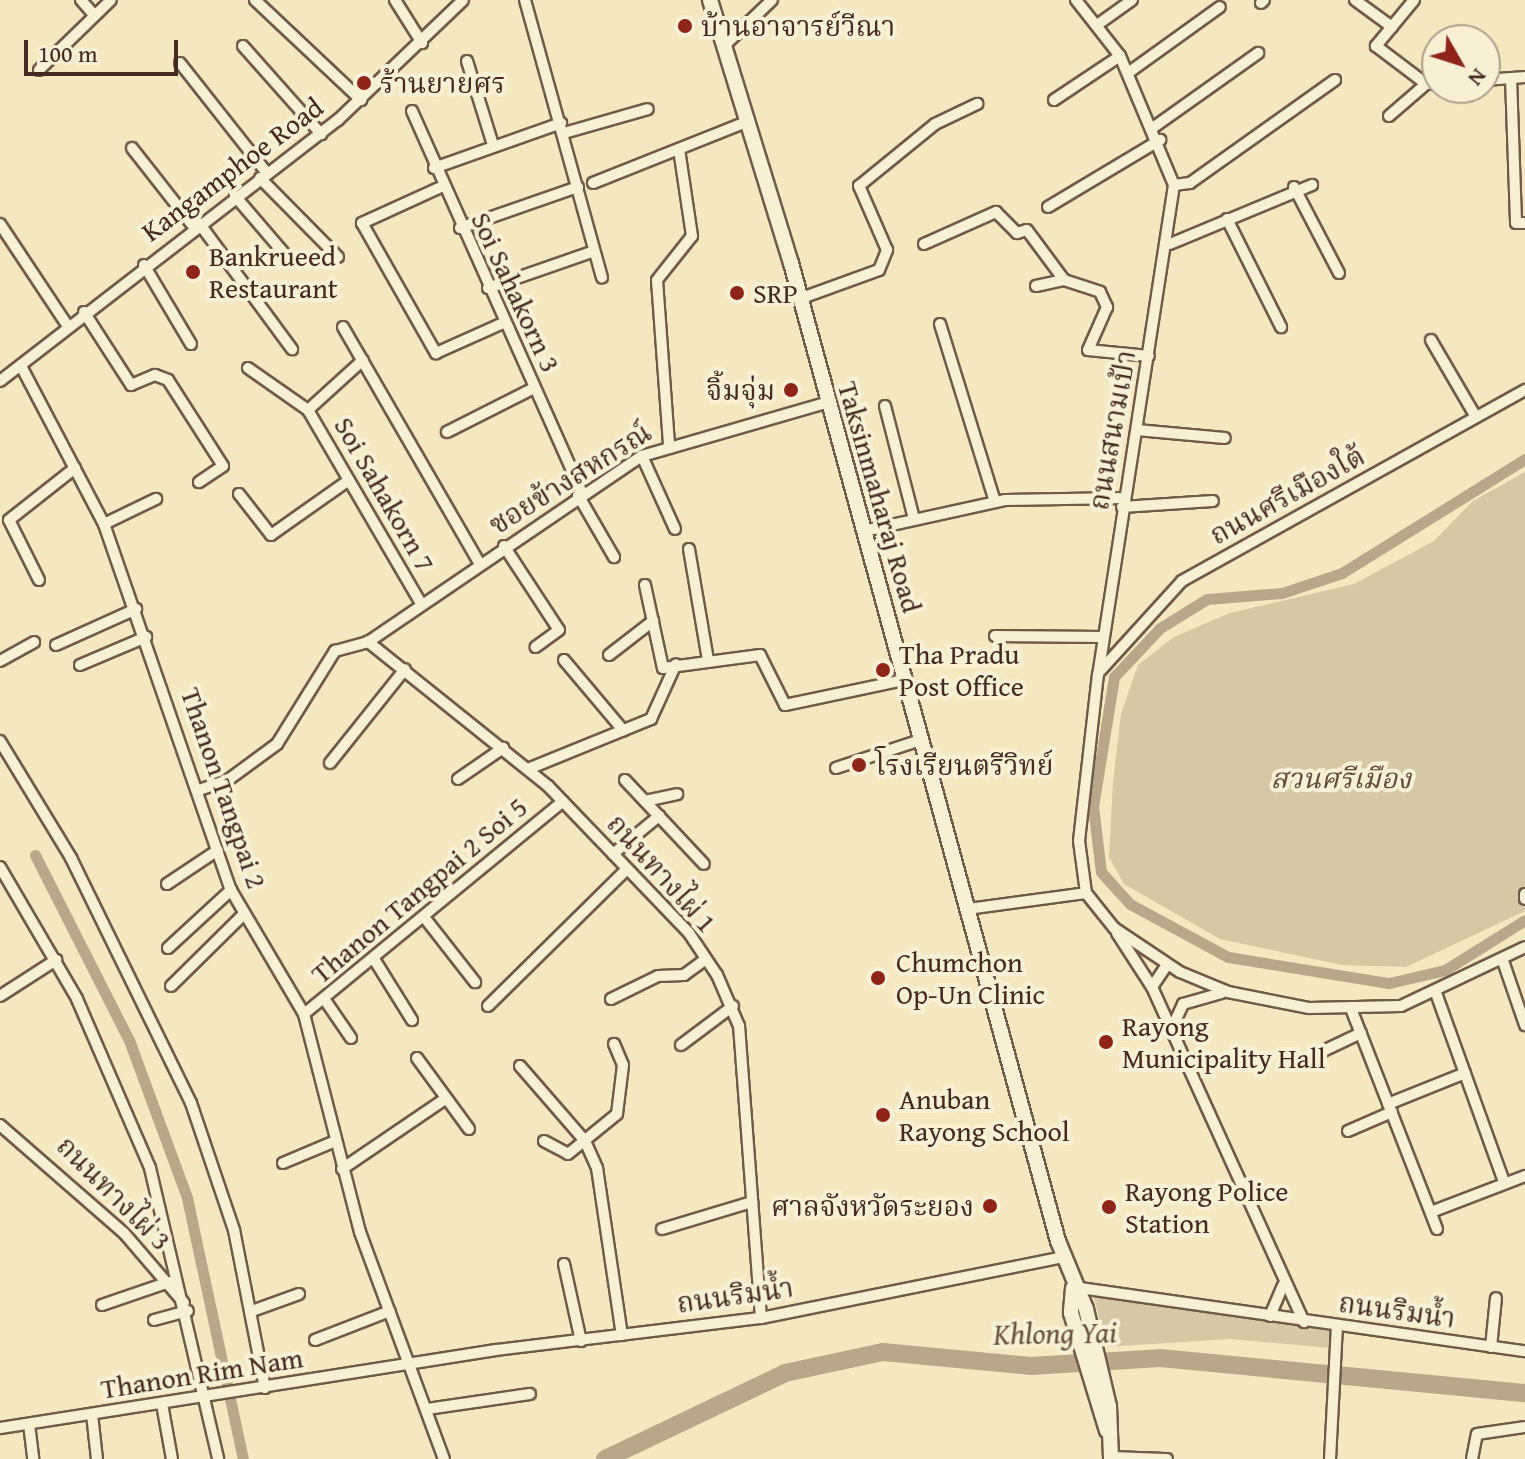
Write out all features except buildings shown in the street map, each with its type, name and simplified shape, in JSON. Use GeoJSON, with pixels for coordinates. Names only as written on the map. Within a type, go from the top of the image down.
{"type":"FeatureCollection","features":[{"type":"Feature","properties":{"kind":"street"},"geometry":{"type":"LineString","coordinates":[[81,0],[93,14]]}},
{"type":"Feature","properties":{"kind":"street"},"geometry":{"type":"LineString","coordinates":[[39,70],[93,14],[111,0]]}},
{"type":"Feature","properties":{"kind":"street"},"geometry":{"type":"LineString","coordinates":[[255,0],[361,100]]}},
{"type":"Feature","properties":{"kind":"street"},"geometry":{"type":"LineString","coordinates":[[395,0],[422,43]]}},
{"type":"Feature","properties":{"kind":"street","name":"Kangamphoe Road"},"geometry":{"type":"LineString","coordinates":[[0,381],[144,265],[321,134],[422,43],[463,0]]}},
{"type":"Feature","properties":{"kind":"street"},"geometry":{"type":"LineString","coordinates":[[525,0],[602,277]]}},
{"type":"Feature","properties":{"kind":"street","name":"Taksinmaharaj Road"},"geometry":{"type":"LineString","coordinates":[[710,0],[749,121],[1073,1287],[1107,1431],[1110,1458]]}},
{"type":"Feature","properties":{"kind":"street"},"geometry":{"type":"LineString","coordinates":[[725,45],[772,0]]}},
{"type":"Feature","properties":{"kind":"street","name":"ถนนสนามเป้า"},"geometry":{"type":"LineString","coordinates":[[1076,0],[1120,56],[1160,140],[1174,185],[1170,244],[1123,502],[1098,674],[1079,841],[1086,893]]}},
{"type":"Feature","properties":{"kind":"street"},"geometry":{"type":"LineString","coordinates":[[1097,25],[1132,0]]}},
{"type":"Feature","properties":{"kind":"street"},"geometry":{"type":"LineString","coordinates":[[1355,0],[1392,27]]}},
{"type":"Feature","properties":{"kind":"street"},"geometry":{"type":"LineString","coordinates":[[1414,0],[1376,46],[1421,76]]}},
{"type":"Feature","properties":{"kind":"street"},"geometry":{"type":"LineString","coordinates":[[1128,73],[1220,7]]}},
{"type":"Feature","properties":{"kind":"street"},"geometry":{"type":"LineString","coordinates":[[243,46],[321,134]]}},
{"type":"Feature","properties":{"kind":"street"},"geometry":{"type":"LineString","coordinates":[[1154,127],[1258,53]]}},
{"type":"Feature","properties":{"kind":"street"},"geometry":{"type":"LineString","coordinates":[[1054,100],[1120,56]]}},
{"type":"Feature","properties":{"kind":"street"},"geometry":{"type":"LineString","coordinates":[[467,61],[493,145]]}},
{"type":"Feature","properties":{"kind":"street"},"geometry":{"type":"LineString","coordinates":[[180,63],[264,175],[338,257]]}},
{"type":"Feature","properties":{"kind":"street"},"geometry":{"type":"LineString","coordinates":[[1501,79],[1525,77]]}},
{"type":"Feature","properties":{"kind":"street"},"geometry":{"type":"LineString","coordinates":[[1511,78],[1516,223],[1525,223]]}},
{"type":"Feature","properties":{"kind":"street"},"geometry":{"type":"LineString","coordinates":[[1174,185],[1190,183],[1335,80]]}},
{"type":"Feature","properties":{"kind":"street"},"geometry":{"type":"LineString","coordinates":[[1389,116],[1421,91]]}},
{"type":"Feature","properties":{"kind":"street"},"geometry":{"type":"LineString","coordinates":[[799,299],[879,270],[887,250],[859,186],[935,124],[977,104]]}},
{"type":"Feature","properties":{"kind":"street"},"geometry":{"type":"LineString","coordinates":[[434,168],[493,145],[648,109]]}},
{"type":"Feature","properties":{"kind":"street","name":"Soi Sahakorn 3"},"geometry":{"type":"LineString","coordinates":[[412,111],[441,187],[580,494],[614,557]]}},
{"type":"Feature","properties":{"kind":"street"},"geometry":{"type":"LineString","coordinates":[[593,183],[749,121]]}},
{"type":"Feature","properties":{"kind":"street"},"geometry":{"type":"LineString","coordinates":[[1048,207],[1160,140]]}},
{"type":"Feature","properties":{"kind":"street"},"geometry":{"type":"LineString","coordinates":[[132,148],[292,349]]}},
{"type":"Feature","properties":{"kind":"street"},"geometry":{"type":"LineString","coordinates":[[669,444],[657,280],[692,236],[679,149]]}},
{"type":"Feature","properties":{"kind":"street"},"geometry":{"type":"LineString","coordinates":[[1170,244],[1294,187],[1312,185]]}},
{"type":"Feature","properties":{"kind":"street"},"geometry":{"type":"LineString","coordinates":[[441,187],[362,223],[436,353],[503,323]]}},
{"type":"Feature","properties":{"kind":"street"},"geometry":{"type":"LineString","coordinates":[[460,228],[578,187]]}},
{"type":"Feature","properties":{"kind":"street"},"geometry":{"type":"LineString","coordinates":[[1294,187],[1339,273]]}},
{"type":"Feature","properties":{"kind":"street"},"geometry":{"type":"LineString","coordinates":[[235,196],[283,252]]}},
{"type":"Feature","properties":{"kind":"street"},"geometry":{"type":"LineString","coordinates":[[924,244],[996,212],[1017,233],[1027,230],[1064,280]]}},
{"type":"Feature","properties":{"kind":"street"},"geometry":{"type":"LineString","coordinates":[[1227,219],[1281,327]]}},
{"type":"Feature","properties":{"kind":"street"},"geometry":{"type":"LineString","coordinates":[[0,224],[67,325]]}},
{"type":"Feature","properties":{"kind":"street"},"geometry":{"type":"LineString","coordinates":[[488,288],[594,251]]}},
{"type":"Feature","properties":{"kind":"street"},"geometry":{"type":"LineString","coordinates":[[144,265],[191,344]]}},
{"type":"Feature","properties":{"kind":"street"},"geometry":{"type":"LineString","coordinates":[[1036,286],[1064,280],[1091,285],[1106,301],[1088,350],[1149,356]]}},
{"type":"Feature","properties":{"kind":"street"},"geometry":{"type":"LineString","coordinates":[[84,312],[131,385],[155,375],[168,380],[223,466],[199,482]]}},
{"type":"Feature","properties":{"kind":"street"},"geometry":{"type":"LineString","coordinates":[[940,324],[995,502]]}},
{"type":"Feature","properties":{"kind":"street"},"geometry":{"type":"LineString","coordinates":[[343,327],[479,563]]}},
{"type":"Feature","properties":{"kind":"street"},"geometry":{"type":"LineString","coordinates":[[1431,340],[1476,417]]}},
{"type":"Feature","properties":{"kind":"street"},"geometry":{"type":"LineString","coordinates":[[248,368],[308,410],[363,360]]}},
{"type":"Feature","properties":{"kind":"street","name":"Thanon Tangpai 2"},"geometry":{"type":"LineString","coordinates":[[21,366],[104,524],[146,637],[231,890],[304,1014],[333,1142],[444,1459]]}},
{"type":"Feature","properties":{"kind":"street"},"geometry":{"type":"LineString","coordinates":[[447,432],[534,388]]}},
{"type":"Feature","properties":{"kind":"street","name":"ถนนศรีเมืองใต้"},"geometry":{"type":"LineString","coordinates":[[1098,674],[1159,601],[1205,567],[1525,390]]}},
{"type":"Feature","properties":{"kind":"street","name":"ซอยข้างสหกรณ์"},"geometry":{"type":"LineString","coordinates":[[199,790],[228,780],[277,744],[335,651],[372,643],[421,603],[580,494],[642,456],[669,444],[826,403]]}},
{"type":"Feature","properties":{"kind":"street"},"geometry":{"type":"LineString","coordinates":[[885,406],[914,519]]}},
{"type":"Feature","properties":{"kind":"street","name":"Soi Sahakorn 7"},"geometry":{"type":"LineString","coordinates":[[308,410],[421,603]]}},
{"type":"Feature","properties":{"kind":"street"},"geometry":{"type":"LineString","coordinates":[[1137,430],[1225,438]]}},
{"type":"Feature","properties":{"kind":"street"},"geometry":{"type":"LineString","coordinates":[[642,456],[675,529]]}},
{"type":"Feature","properties":{"kind":"street"},"geometry":{"type":"LineString","coordinates":[[39,580],[9,520],[75,468]]}},
{"type":"Feature","properties":{"kind":"street"},"geometry":{"type":"LineString","coordinates":[[239,494],[271,535],[349,480]]}},
{"type":"Feature","properties":{"kind":"street"},"geometry":{"type":"LineString","coordinates":[[104,524],[156,499]]}},
{"type":"Feature","properties":{"kind":"street"},"geometry":{"type":"LineString","coordinates":[[864,531],[995,502],[1213,501]]}},
{"type":"Feature","properties":{"kind":"street"},"geometry":{"type":"LineString","coordinates":[[504,546],[559,630],[536,647]]}},
{"type":"Feature","properties":{"kind":"street"},"geometry":{"type":"LineString","coordinates":[[689,549],[708,660]]}},
{"type":"Feature","properties":{"kind":"street"},"geometry":{"type":"LineString","coordinates":[[645,585],[663,668],[708,660],[767,659],[785,705],[904,680]]}},
{"type":"Feature","properties":{"kind":"street"},"geometry":{"type":"LineString","coordinates":[[56,645],[136,609]]}},
{"type":"Feature","properties":{"kind":"street"},"geometry":{"type":"LineString","coordinates":[[609,655],[653,621]]}},
{"type":"Feature","properties":{"kind":"street"},"geometry":{"type":"LineString","coordinates":[[995,636],[1103,637]]}},
{"type":"Feature","properties":{"kind":"street"},"geometry":{"type":"LineString","coordinates":[[80,665],[146,637]]}},
{"type":"Feature","properties":{"kind":"street"},"geometry":{"type":"LineString","coordinates":[[0,661],[34,642]]}},
{"type":"Feature","properties":{"kind":"street","name":"ถนนทางไผ่ 1"},"geometry":{"type":"LineString","coordinates":[[372,643],[503,748],[563,801],[706,959],[733,1006],[761,1318]]}},
{"type":"Feature","properties":{"kind":"street"},"geometry":{"type":"LineString","coordinates":[[564,660],[623,730]]}},
{"type":"Feature","properties":{"kind":"street"},"geometry":{"type":"LineString","coordinates":[[528,769],[651,719],[676,664]]}},
{"type":"Feature","properties":{"kind":"street"},"geometry":{"type":"LineString","coordinates":[[330,763],[405,669]]}},
{"type":"Feature","properties":{"kind":"street"},"geometry":{"type":"LineString","coordinates":[[836,768],[920,740]]}},
{"type":"Feature","properties":{"kind":"street"},"geometry":{"type":"LineString","coordinates":[[0,741],[154,1017],[234,1230],[252,1311],[264,1388]]}},
{"type":"Feature","properties":{"kind":"street"},"geometry":{"type":"LineString","coordinates":[[458,779],[503,748]]}},
{"type":"Feature","properties":{"kind":"street"},"geometry":{"type":"LineString","coordinates":[[625,780],[704,864]]}},
{"type":"Feature","properties":{"kind":"street"},"geometry":{"type":"LineString","coordinates":[[645,801],[677,794]]}},
{"type":"Feature","properties":{"kind":"street","name":"Thanon Tangpai 2 Soi 5"},"geometry":{"type":"LineString","coordinates":[[304,1014],[325,1000],[563,801]]}},
{"type":"Feature","properties":{"kind":"street"},"geometry":{"type":"LineString","coordinates":[[613,854],[659,816]]}},
{"type":"Feature","properties":{"kind":"street"},"geometry":{"type":"LineString","coordinates":[[167,884],[218,850]]}},
{"type":"Feature","properties":{"kind":"street"},"geometry":{"type":"LineString","coordinates":[[0,867],[56,960],[150,1168],[209,1396],[218,1459]]}},
{"type":"Feature","properties":{"kind":"street"},"geometry":{"type":"LineString","coordinates":[[488,1006],[627,869]]}},
{"type":"Feature","properties":{"kind":"street"},"geometry":{"type":"LineString","coordinates":[[168,948],[231,890]]}},
{"type":"Feature","properties":{"kind":"street"},"geometry":{"type":"LineString","coordinates":[[968,909],[1086,893],[1093,906],[1114,928],[1152,987],[1283,1286],[1304,1322]]}},
{"type":"Feature","properties":{"kind":"street"},"geometry":{"type":"LineString","coordinates":[[171,986],[244,914]]}},
{"type":"Feature","properties":{"kind":"street"},"geometry":{"type":"LineString","coordinates":[[424,917],[475,982]]}},
{"type":"Feature","properties":{"kind":"street"},"geometry":{"type":"LineString","coordinates":[[1114,928],[1167,965],[1228,992],[1352,1011],[1401,1006],[1436,993],[1525,947]]}},
{"type":"Feature","properties":{"kind":"street"},"geometry":{"type":"LineString","coordinates":[[374,959],[412,1020]]}},
{"type":"Feature","properties":{"kind":"street"},"geometry":{"type":"LineString","coordinates":[[611,999],[658,976],[684,975],[706,959]]}},
{"type":"Feature","properties":{"kind":"street"},"geometry":{"type":"LineString","coordinates":[[0,996],[56,960]]}},
{"type":"Feature","properties":{"kind":"street"},"geometry":{"type":"LineString","coordinates":[[1503,961],[1525,1025]]}},
{"type":"Feature","properties":{"kind":"street"},"geometry":{"type":"LineString","coordinates":[[1152,987],[1167,965]]}},
{"type":"Feature","properties":{"kind":"street"},"geometry":{"type":"LineString","coordinates":[[1171,1030],[1186,1002],[1180,972]]}},
{"type":"Feature","properties":{"kind":"street"},"geometry":{"type":"LineString","coordinates":[[1161,1007],[1228,992]]}},
{"type":"Feature","properties":{"kind":"street"},"geometry":{"type":"LineString","coordinates":[[1436,993],[1504,1182]]}},
{"type":"Feature","properties":{"kind":"street"},"geometry":{"type":"LineString","coordinates":[[325,1000],[351,1038]]}},
{"type":"Feature","properties":{"kind":"street"},"geometry":{"type":"LineString","coordinates":[[681,1045],[733,1006]]}},
{"type":"Feature","properties":{"kind":"street"},"geometry":{"type":"LineString","coordinates":[[1352,1011],[1437,1229]]}},
{"type":"Feature","properties":{"kind":"street"},"geometry":{"type":"LineString","coordinates":[[1323,1051],[1361,1033]]}},
{"type":"Feature","properties":{"kind":"street"},"geometry":{"type":"LineString","coordinates":[[544,1141],[564,1155],[585,1141],[619,1105],[623,1065],[614,1044]]}},
{"type":"Feature","properties":{"kind":"street"},"geometry":{"type":"LineString","coordinates":[[417,1058],[469,1129]]}},
{"type":"Feature","properties":{"kind":"street"},"geometry":{"type":"LineString","coordinates":[[520,1066],[585,1141],[597,1168],[622,1335]]}},
{"type":"Feature","properties":{"kind":"street"},"geometry":{"type":"LineString","coordinates":[[1348,1131],[1465,1073]]}},
{"type":"Feature","properties":{"kind":"street"},"geometry":{"type":"LineString","coordinates":[[342,1169],[445,1099]]}},
{"type":"Feature","properties":{"kind":"street","name":"ถนนทางไผ่ 3"},"geometry":{"type":"LineString","coordinates":[[0,1125],[29,1142],[169,1282],[187,1308]]}},
{"type":"Feature","properties":{"kind":"street"},"geometry":{"type":"LineString","coordinates":[[283,1163],[333,1142]]}},
{"type":"Feature","properties":{"kind":"street"},"geometry":{"type":"LineString","coordinates":[[1431,1212],[1525,1176]]}},
{"type":"Feature","properties":{"kind":"street"},"geometry":{"type":"LineString","coordinates":[[662,1229],[752,1202]]}},
{"type":"Feature","properties":{"kind":"street","name":"ถนนริมน้ำ"},"geometry":{"type":"LineString","coordinates":[[411,1365],[761,1318],[1063,1257]]}},
{"type":"Feature","properties":{"kind":"street"},"geometry":{"type":"LineString","coordinates":[[564,1264],[581,1341]]}},
{"type":"Feature","properties":{"kind":"street"},"geometry":{"type":"LineString","coordinates":[[102,1305],[169,1282]]}},
{"type":"Feature","properties":{"kind":"street"},"geometry":{"type":"LineString","coordinates":[[1270,1316],[1283,1286]]}},
{"type":"Feature","properties":{"kind":"street","name":"ถนนริมน้ำ"},"geometry":{"type":"LineString","coordinates":[[1073,1287],[1337,1327],[1525,1351]]}},
{"type":"Feature","properties":{"kind":"street"},"geometry":{"type":"LineString","coordinates":[[252,1311],[299,1294]]}},
{"type":"Feature","properties":{"kind":"street"},"geometry":{"type":"LineString","coordinates":[[1491,1347],[1496,1298]]}},
{"type":"Feature","properties":{"kind":"street"},"geometry":{"type":"LineString","coordinates":[[154,1320],[187,1308]]}},
{"type":"Feature","properties":{"kind":"street"},"geometry":{"type":"LineString","coordinates":[[315,1340],[390,1311]]}},
{"type":"Feature","properties":{"kind":"street"},"geometry":{"type":"LineString","coordinates":[[1330,1459],[1337,1327]]}},
{"type":"Feature","properties":{"kind":"street","name":"Thanon Rim Nam"},"geometry":{"type":"LineString","coordinates":[[0,1428],[411,1365]]}},
{"type":"Feature","properties":{"kind":"street"},"geometry":{"type":"LineString","coordinates":[[427,1409],[530,1394]]}},
{"type":"Feature","properties":{"kind":"street"},"geometry":{"type":"LineString","coordinates":[[162,1404],[172,1459]]}},
{"type":"Feature","properties":{"kind":"street"},"geometry":{"type":"LineString","coordinates":[[92,1414],[97,1459]]}},
{"type":"Feature","properties":{"kind":"street"},"geometry":{"type":"LineString","coordinates":[[29,1424],[33,1459]]}},
{"type":"Feature","properties":{"kind":"street"},"geometry":{"type":"LineString","coordinates":[[1472,1459],[1477,1434],[1525,1427]]}},
{"type":"Feature","properties":{"kind":"street"},"geometry":{"type":"LineString","coordinates":[[1110,1458],[1167,1459]]}},
{"type":"Feature","properties":{"kind":"green space","name":"สวนศรีเมือง"},"geometry":{"type":"Polygon","coordinates":[[[1525,472],[1525,911],[1406,967],[1342,965],[1220,939],[1124,884],[1109,857],[1113,782],[1121,714],[1138,665],[1174,637],[1230,613],[1354,584],[1434,541],[1473,501],[1525,472]]]}},
{"type":"Feature","properties":{"kind":"green space"},"geometry":{"type":"Polygon","coordinates":[[[1093,1293],[1333,1329],[1331,1348],[1230,1339],[1106,1347],[1093,1293]]]}},
{"type":"Feature","properties":{"kind":"waterway"},"geometry":{"type":"LineString","coordinates":[[1525,459],[1342,573],[1282,593],[1207,599],[1160,628],[1114,677],[1093,806],[1101,872],[1130,904],[1228,957],[1389,983],[1445,970],[1525,920]]}},
{"type":"Feature","properties":{"kind":"waterway"},"geometry":{"type":"LineString","coordinates":[[35,855],[129,1040],[187,1198],[243,1459]]}},
{"type":"Feature","properties":{"kind":"waterway","name":"Khlong Yai"},"geometry":{"type":"LineString","coordinates":[[605,1459],[785,1373],[883,1352],[1031,1366],[1160,1358],[1525,1393]]}},
{"type":"Feature","properties":{"kind":"place","name":"บ้านอาจารย์วีณา"},"geometry":{"type":"Point","coordinates":[685,26]}},
{"type":"Feature","properties":{"kind":"place","name":"ร้านยายศร"},"geometry":{"type":"Point","coordinates":[364,83]}},
{"type":"Feature","properties":{"kind":"place","name":"Bankrueed Restaurant"},"geometry":{"type":"Point","coordinates":[193,272]}},
{"type":"Feature","properties":{"kind":"place","name":"SRP"},"geometry":{"type":"Point","coordinates":[737,293]}},
{"type":"Feature","properties":{"kind":"place","name":"จิ้มจุ่ม"},"geometry":{"type":"Point","coordinates":[791,390]}},
{"type":"Feature","properties":{"kind":"place","name":"Tha Pradu Post Office"},"geometry":{"type":"Point","coordinates":[883,670]}},
{"type":"Feature","properties":{"kind":"place","name":"โรงเรียนตรีวิทย์"},"geometry":{"type":"Point","coordinates":[859,765]}},
{"type":"Feature","properties":{"kind":"place","name":"Chumchon Op-Un Clinic"},"geometry":{"type":"Point","coordinates":[878,978]}},
{"type":"Feature","properties":{"kind":"place","name":"Rayong Municipality Hall"},"geometry":{"type":"Point","coordinates":[1106,1042]}},
{"type":"Feature","properties":{"kind":"place","name":"Anuban Rayong School"},"geometry":{"type":"Point","coordinates":[883,1115]}},
{"type":"Feature","properties":{"kind":"place","name":"ศาลจังหวัดระยอง"},"geometry":{"type":"Point","coordinates":[990,1206]}},
{"type":"Feature","properties":{"kind":"place","name":"Rayong Police Station"},"geometry":{"type":"Point","coordinates":[1109,1207]}}]}
